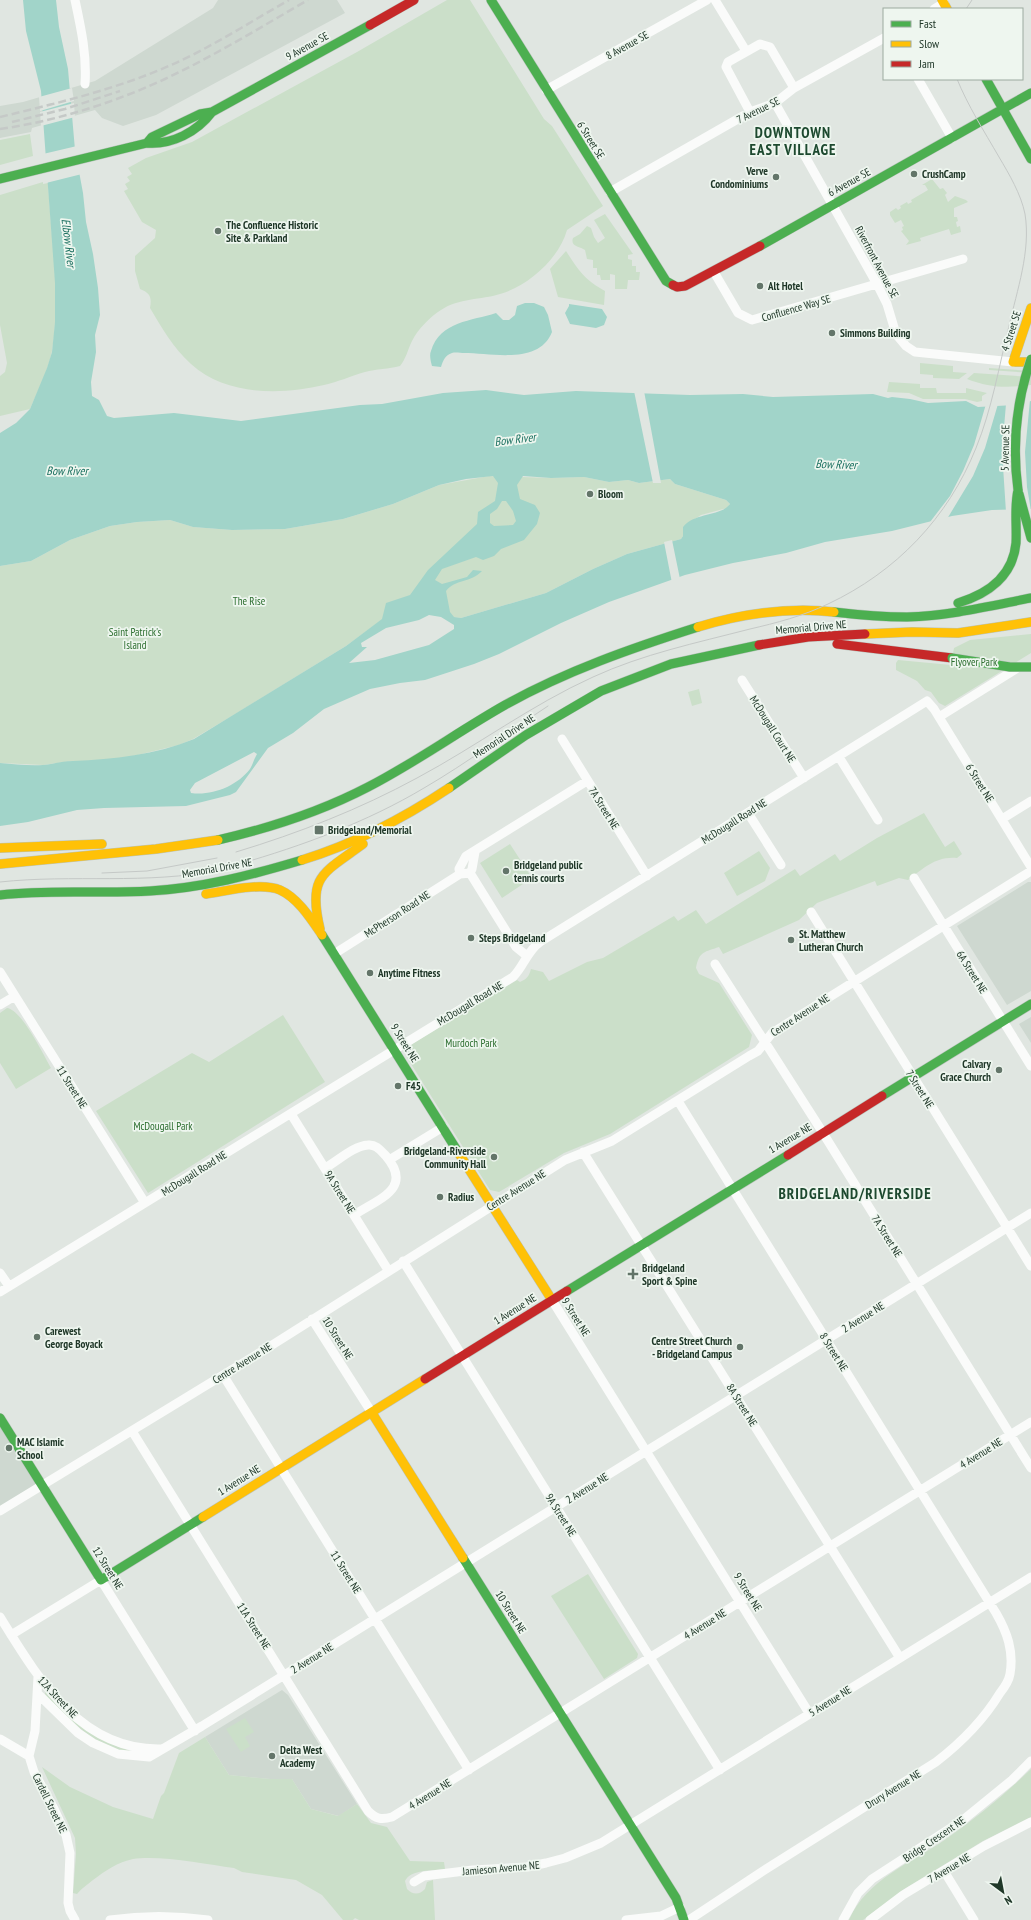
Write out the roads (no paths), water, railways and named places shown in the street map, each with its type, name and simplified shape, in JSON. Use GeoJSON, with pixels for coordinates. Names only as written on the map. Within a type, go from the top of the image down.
{"type":"FeatureCollection","features":[{"type":"Feature","properties":{"kind":"main road","name":"9 Avenue SE"},"geometry":{"type":"LineString","coordinates":[[0,179],[147,143],[152,137],[200,114],[212,112],[414,0]]}},
{"type":"Feature","properties":{"kind":"main road","name":"6 Street SE"},"geometry":{"type":"LineString","coordinates":[[491,0],[666,281],[677,287]]}},
{"type":"Feature","properties":{"kind":"main road"},"geometry":{"type":"LineString","coordinates":[[987,80],[1031,159]]}},
{"type":"Feature","properties":{"kind":"main road","name":"6 Avenue SE"},"geometry":{"type":"LineString","coordinates":[[677,287],[685,286],[714,272],[1031,93]]}},
{"type":"Feature","properties":{"kind":"main road","name":"4 Street SE"},"geometry":{"type":"LineString","coordinates":[[1013,362],[1031,308]]}},
{"type":"Feature","properties":{"kind":"main road","name":"5 Avenue SE"},"geometry":{"type":"LineString","coordinates":[[1031,359],[1020,402],[1017,423],[1016,464],[1018,490],[1031,538]]}},
{"type":"Feature","properties":{"kind":"main road","name":"Riverfront Avenue SE"},"geometry":{"type":"LineString","coordinates":[[1013,362],[1031,362]]}},
{"type":"Feature","properties":{"kind":"main road"},"geometry":{"type":"LineString","coordinates":[[931,615],[949,605],[974,599],[992,589],[998,583],[1010,563],[1014,551],[1016,521],[1014,502],[1018,490]]}},
{"type":"Feature","properties":{"kind":"main road","name":"Memorial Drive NE"},"geometry":{"type":"LineString","coordinates":[[0,864],[143,850],[207,842],[249,833],[323,808],[400,770],[506,705],[561,677],[649,643],[737,616],[761,612],[800,609],[888,617],[931,615],[963,611],[1031,598]]}},
{"type":"Feature","properties":{"kind":"main road"},"geometry":{"type":"LineString","coordinates":[[941,633],[958,625],[1031,614]]}},
{"type":"Feature","properties":{"kind":"main road","name":"Memorial Drive NE"},"geometry":{"type":"LineString","coordinates":[[0,895],[24,892],[150,891],[217,882],[288,865],[325,853],[386,825],[432,799],[526,735],[601,691],[671,664],[756,645],[808,637],[912,632],[958,633],[995,629],[1031,622]]}},
{"type":"Feature","properties":{"kind":"main road"},"geometry":{"type":"LineString","coordinates":[[995,629],[1011,632],[1031,629]]}},
{"type":"Feature","properties":{"kind":"main road"},"geometry":{"type":"LineString","coordinates":[[756,645],[831,644],[952,658],[1010,667],[1031,667]]}},
{"type":"Feature","properties":{"kind":"main road"},"geometry":{"type":"LineString","coordinates":[[322,935],[314,899],[315,888],[322,875],[336,862],[354,851],[386,825]]}},
{"type":"Feature","properties":{"kind":"main road"},"geometry":{"type":"LineString","coordinates":[[0,848],[117,843],[143,850]]}},
{"type":"Feature","properties":{"kind":"main road"},"geometry":{"type":"LineString","coordinates":[[150,891],[170,897],[196,896],[264,887],[279,889],[297,903],[322,935]]}},
{"type":"Feature","properties":{"kind":"main road","name":"9 Street NE"},"geometry":{"type":"LineString","coordinates":[[322,935],[552,1300]]}},
{"type":"Feature","properties":{"kind":"main road","name":"1 Avenue NE"},"geometry":{"type":"LineString","coordinates":[[101,1580],[1031,1004]]}},
{"type":"Feature","properties":{"kind":"main road","name":"10 Street NE"},"geometry":{"type":"LineString","coordinates":[[372,1413],[680,1907],[684,1920]]}},
{"type":"Feature","properties":{"kind":"main road","name":"12 Street NE"},"geometry":{"type":"LineString","coordinates":[[0,1418],[101,1580]]}},
{"type":"Feature","properties":{"kind":"street"},"geometry":{"type":"LineString","coordinates":[[75,0],[84,44],[86,68],[85,84]]}},
{"type":"Feature","properties":{"kind":"street","name":"8 Avenue SE"},"geometry":{"type":"LineString","coordinates":[[546,90],[707,0]]}},
{"type":"Feature","properties":{"kind":"street"},"geometry":{"type":"LineString","coordinates":[[715,0],[746,52]]}},
{"type":"Feature","properties":{"kind":"street","name":"7 Avenue SE"},"geometry":{"type":"LineString","coordinates":[[610,192],[750,112],[775,103],[794,88],[883,39]]}},
{"type":"Feature","properties":{"kind":"street"},"geometry":{"type":"LineString","coordinates":[[750,112],[726,67],[728,62],[760,44],[770,47],[794,88]]}},
{"type":"Feature","properties":{"kind":"street"},"geometry":{"type":"LineString","coordinates":[[919,80],[952,138]]}},
{"type":"Feature","properties":{"kind":"street","name":"Riverfront Avenue SE"},"geometry":{"type":"LineString","coordinates":[[775,103],[877,284],[887,304],[896,334],[901,342],[915,352],[1013,362]]}},
{"type":"Feature","properties":{"kind":"street","name":"Confluence Way SE"},"geometry":{"type":"LineString","coordinates":[[714,272],[738,313],[752,320],[963,259]]}},
{"type":"Feature","properties":{"kind":"street"},"geometry":{"type":"LineString","coordinates":[[939,717],[1025,663],[1031,662]]}},
{"type":"Feature","properties":{"kind":"street","name":"McDougall Court NE"},"geometry":{"type":"LineString","coordinates":[[742,680],[804,778]]}},
{"type":"Feature","properties":{"kind":"street","name":"6 Street NE"},"geometry":{"type":"LineString","coordinates":[[927,701],[939,717],[1031,867]]}},
{"type":"Feature","properties":{"kind":"street","name":"McDougall Road NE"},"geometry":{"type":"LineString","coordinates":[[0,1292],[513,977],[519,971],[527,956],[540,942],[927,701]]}},
{"type":"Feature","properties":{"kind":"street","name":"7A Street NE"},"geometry":{"type":"LineString","coordinates":[[562,739],[647,876]]}},
{"type":"Feature","properties":{"kind":"street"},"geometry":{"type":"LineString","coordinates":[[839,757],[878,820]]}},
{"type":"Feature","properties":{"kind":"street"},"geometry":{"type":"LineString","coordinates":[[460,874],[459,869],[466,856],[475,852],[587,781]]}},
{"type":"Feature","properties":{"kind":"street"},"geometry":{"type":"LineString","coordinates":[[1002,819],[1031,801]]}},
{"type":"Feature","properties":{"kind":"street"},"geometry":{"type":"LineString","coordinates":[[748,813],[781,865]]}},
{"type":"Feature","properties":{"kind":"street"},"geometry":{"type":"LineString","coordinates":[[475,852],[470,873],[516,948],[527,956]]}},
{"type":"Feature","properties":{"kind":"street","name":"Centre Avenue NE"},"geometry":{"type":"LineString","coordinates":[[0,1511],[223,1375],[565,1160],[612,1141],[678,1101],[758,1051],[772,1033],[1031,871]]}},
{"type":"Feature","properties":{"kind":"street","name":"McPherson Road NE"},"geometry":{"type":"LineString","coordinates":[[334,954],[460,874],[470,873]]}},
{"type":"Feature","properties":{"kind":"street","name":"6A Street NE"},"geometry":{"type":"LineString","coordinates":[[914,878],[1031,1066]]}},
{"type":"Feature","properties":{"kind":"street","name":"7 Street NE"},"geometry":{"type":"LineString","coordinates":[[811,912],[912,1077],[1031,1266]]}},
{"type":"Feature","properties":{"kind":"street","name":"7A Street NE"},"geometry":{"type":"LineString","coordinates":[[715,964],[823,1132],[1031,1468]]}},
{"type":"Feature","properties":{"kind":"street","name":"11 Street NE"},"geometry":{"type":"LineString","coordinates":[[0,972],[145,1203]]}},
{"type":"Feature","properties":{"kind":"street"},"geometry":{"type":"LineString","coordinates":[[0,1005],[15,996]]}},
{"type":"Feature","properties":{"kind":"street","name":"8 Street NE"},"geometry":{"type":"LineString","coordinates":[[678,1101],[921,1490],[990,1604]]}},
{"type":"Feature","properties":{"kind":"street","name":"9A Street NE"},"geometry":{"type":"LineString","coordinates":[[291,1114],[388,1270]]}},
{"type":"Feature","properties":{"kind":"street"},"geometry":{"type":"LineString","coordinates":[[389,1160],[443,1127]]}},
{"type":"Feature","properties":{"kind":"street"},"geometry":{"type":"LineString","coordinates":[[325,1168],[361,1146],[370,1144],[379,1148],[389,1160],[397,1178],[396,1184],[392,1191],[354,1214]]}},
{"type":"Feature","properties":{"kind":"street","name":"8A Street NE"},"geometry":{"type":"LineString","coordinates":[[582,1152],[900,1658]]}},
{"type":"Feature","properties":{"kind":"street","name":"2 Avenue NE"},"geometry":{"type":"LineString","coordinates":[[164,1749],[1031,1213]]}},
{"type":"Feature","properties":{"kind":"street","name":"9A Street NE"},"geometry":{"type":"LineString","coordinates":[[403,1261],[720,1770]]}},
{"type":"Feature","properties":{"kind":"street"},"geometry":{"type":"LineString","coordinates":[[0,1273],[9,1286]]}},
{"type":"Feature","properties":{"kind":"street","name":"9 Street NE"},"geometry":{"type":"LineString","coordinates":[[552,1300],[809,1714]]}},
{"type":"Feature","properties":{"kind":"street","name":"10 Street NE"},"geometry":{"type":"LineString","coordinates":[[312,1319],[372,1413]]}},
{"type":"Feature","properties":{"kind":"street","name":"11 Street NE"},"geometry":{"type":"LineString","coordinates":[[223,1375],[469,1770]]}},
{"type":"Feature","properties":{"kind":"street","name":"4 Avenue NE"},"geometry":{"type":"LineString","coordinates":[[378,1818],[392,1818],[1031,1422]]}},
{"type":"Feature","properties":{"kind":"street","name":"11A Street NE"},"geometry":{"type":"LineString","coordinates":[[132,1431],[285,1675],[368,1811],[378,1818]]}},
{"type":"Feature","properties":{"kind":"street","name":"5 Avenue NE"},"geometry":{"type":"LineString","coordinates":[[630,1826],[809,1714],[990,1604],[1031,1577]]}},
{"type":"Feature","properties":{"kind":"street","name":"1 Avenue NE"},"geometry":{"type":"LineString","coordinates":[[11,1635],[101,1580]]}},
{"type":"Feature","properties":{"kind":"street","name":"12 Street NE"},"geometry":{"type":"LineString","coordinates":[[101,1580],[195,1731]]}},
{"type":"Feature","properties":{"kind":"street","name":"Drury Avenue NE"},"geometry":{"type":"LineString","coordinates":[[689,1920],[763,1870],[936,1762],[970,1734],[994,1704],[1010,1676],[1010,1642],[1005,1628],[990,1604]]}},
{"type":"Feature","properties":{"kind":"street","name":"12A Street NE"},"geometry":{"type":"LineString","coordinates":[[0,1617],[38,1677],[62,1704],[87,1726],[112,1741],[140,1749],[164,1749]]}},
{"type":"Feature","properties":{"kind":"street"},"geometry":{"type":"LineString","coordinates":[[0,1733],[3,1740],[29,1756],[35,1731],[38,1677]]}},
{"type":"Feature","properties":{"kind":"street","name":"12A Street NE"},"geometry":{"type":"LineString","coordinates":[[37,1693],[78,1733],[110,1751],[128,1756],[149,1757],[164,1749]]}},
{"type":"Feature","properties":{"kind":"street","name":"Cardell Street NE"},"geometry":{"type":"LineString","coordinates":[[29,1756],[34,1772],[66,1835],[70,1853],[68,1903],[75,1920]]}},
{"type":"Feature","properties":{"kind":"street","name":"Bridge Crescent NE"},"geometry":{"type":"LineString","coordinates":[[843,1920],[858,1893],[872,1879],[963,1820],[1012,1780],[1031,1761]]}},
{"type":"Feature","properties":{"kind":"street","name":"7 Avenue NE"},"geometry":{"type":"LineString","coordinates":[[870,1920],[903,1895],[984,1846],[1031,1822]]}},
{"type":"Feature","properties":{"kind":"street","name":"Jamieson Avenue NE"},"geometry":{"type":"LineString","coordinates":[[414,1882],[424,1876],[473,1870],[527,1867],[546,1863],[565,1858],[601,1843],[630,1826]]}},
{"type":"Feature","properties":{"kind":"street"},"geometry":{"type":"LineString","coordinates":[[944,1871],[974,1920]]}},
{"type":"Feature","properties":{"kind":"street"},"geometry":{"type":"LineString","coordinates":[[626,1920],[661,1916],[680,1907]]}},
{"type":"Feature","properties":{"kind":"street"},"geometry":{"type":"LineString","coordinates":[[110,1920],[142,1915],[177,1915],[208,1920]]}},
{"type":"Feature","properties":{"kind":"water","name":"Bow River"},"geometry":{"type":"Polygon","coordinates":[[[23,0],[56,0],[59,27],[68,69],[75,150],[98,288],[100,315],[95,335],[96,352],[91,382],[92,396],[99,400],[107,416],[114,418],[174,413],[241,421],[360,405],[382,404],[443,393],[486,390],[524,395],[576,391],[690,395],[743,394],[773,397],[873,394],[888,398],[910,399],[928,403],[966,401],[978,407],[1015,405],[1031,401],[1031,509],[992,510],[952,516],[892,531],[825,542],[786,553],[733,563],[685,575],[609,602],[561,623],[499,654],[474,664],[425,680],[370,689],[324,709],[293,733],[268,748],[236,792],[230,795],[186,806],[77,810],[28,822],[0,826],[0,763],[43,765],[66,761],[104,759],[164,749],[194,739],[346,646],[382,619],[386,603],[410,595],[428,570],[477,524],[478,512],[495,501],[498,483],[493,476],[466,479],[439,485],[393,504],[343,519],[285,529],[232,530],[193,527],[170,520],[137,522],[110,526],[70,540],[31,561],[0,566],[0,433],[16,423],[30,409],[52,352],[55,322],[55,283],[41,91],[26,31],[23,0]],[[523,476],[517,485],[520,499],[535,505],[540,513],[537,524],[524,540],[501,549],[494,556],[483,560],[476,557],[442,569],[435,580],[442,584],[467,577],[473,570],[482,571],[473,578],[454,584],[446,591],[450,612],[454,617],[461,618],[546,593],[593,569],[627,554],[681,539],[683,536],[683,527],[688,522],[720,511],[730,504],[726,500],[675,484],[670,479],[639,483],[628,480],[609,482],[584,477],[551,478],[523,476]],[[502,501],[497,509],[490,514],[490,523],[494,526],[513,525],[516,521],[513,511],[506,501],[502,501]],[[429,615],[419,620],[386,628],[361,643],[362,647],[367,647],[349,663],[375,660],[429,645],[454,629],[454,625],[441,617],[429,615]],[[254,752],[195,783],[190,790],[191,793],[207,793],[231,785],[245,775],[250,769],[257,754],[254,752]]]}},
{"type":"Feature","properties":{"kind":"water"},"geometry":{"type":"Polygon","coordinates":[[[525,303],[534,303],[544,307],[548,315],[552,332],[546,342],[537,349],[514,355],[453,353],[446,357],[441,367],[432,366],[430,354],[435,341],[449,328],[496,313],[503,320],[509,320],[515,315],[517,306],[525,303]]]}},
{"type":"Feature","properties":{"kind":"water"},"geometry":{"type":"Polygon","coordinates":[[[569,304],[602,309],[607,317],[604,325],[596,328],[570,324],[565,313],[569,304]]]}},
{"type":"Feature","properties":{"kind":"tram line"},"geometry":{"type":"LineString","coordinates":[[967,8],[972,0]]}},
{"type":"Feature","properties":{"kind":"tram line"},"geometry":{"type":"LineString","coordinates":[[236,852],[329,820],[374,800],[439,766],[548,700],[570,688],[612,669],[650,655],[789,619],[828,604],[853,591],[876,576],[917,540],[935,520],[951,497],[964,473],[982,433],[995,387],[1025,256],[1025,214],[1018,192],[1007,170],[971,109],[957,80]]}},
{"type":"Feature","properties":{"kind":"tram line"},"geometry":{"type":"LineString","coordinates":[[239,864],[310,841],[380,812],[424,788],[456,768],[548,706]]}},
{"type":"Feature","properties":{"kind":"tram line"},"geometry":{"type":"LineString","coordinates":[[102,873],[147,871],[217,858]]}},
{"type":"Feature","properties":{"kind":"tram line"},"geometry":{"type":"LineString","coordinates":[[0,882],[55,879],[165,877],[219,870]]}},
{"type":"Feature","properties":{"kind":"railway"},"geometry":{"type":"LineString","coordinates":[[0,117],[87,95],[151,74],[231,34],[289,0]]}},
{"type":"Feature","properties":{"kind":"railway"},"geometry":{"type":"LineString","coordinates":[[0,129],[21,126],[63,116],[105,103],[145,88],[201,61],[308,0]]}},
{"type":"Feature","properties":{"kind":"railway"},"geometry":{"type":"LineString","coordinates":[[12,122],[65,109],[120,91]]}},
{"type":"Feature","properties":{"kind":"place","name":"CrushCamp"},"geometry":{"type":"Point","coordinates":[914,174]}},
{"type":"Feature","properties":{"kind":"place","name":"Verve Condominiums"},"geometry":{"type":"Point","coordinates":[776,177]}},
{"type":"Feature","properties":{"kind":"place","name":"The Confluence Historic Site & Parkland"},"geometry":{"type":"Point","coordinates":[218,231]}},
{"type":"Feature","properties":{"kind":"place","name":"Alt Hotel"},"geometry":{"type":"Point","coordinates":[760,286]}},
{"type":"Feature","properties":{"kind":"place","name":"Simmons Building"},"geometry":{"type":"Point","coordinates":[832,333]}},
{"type":"Feature","properties":{"kind":"place","name":"Bloom"},"geometry":{"type":"Point","coordinates":[590,494]}},
{"type":"Feature","properties":{"kind":"place","name":"Bridgeland/Memorial"},"geometry":{"type":"Point","coordinates":[319,830]}},
{"type":"Feature","properties":{"kind":"place","name":"Bridgeland public tennis courts"},"geometry":{"type":"Point","coordinates":[506,871]}},
{"type":"Feature","properties":{"kind":"place","name":"Steps Bridgeland"},"geometry":{"type":"Point","coordinates":[471,938]}},
{"type":"Feature","properties":{"kind":"place","name":"St. Matthew Lutheran Church"},"geometry":{"type":"Point","coordinates":[791,940]}},
{"type":"Feature","properties":{"kind":"place","name":"Anytime Fitness"},"geometry":{"type":"Point","coordinates":[370,973]}},
{"type":"Feature","properties":{"kind":"place","name":"Calvary Grace Church"},"geometry":{"type":"Point","coordinates":[999,1070]}},
{"type":"Feature","properties":{"kind":"place","name":"F45"},"geometry":{"type":"Point","coordinates":[398,1086]}},
{"type":"Feature","properties":{"kind":"place","name":"Bridgeland-Riverside Community Hall"},"geometry":{"type":"Point","coordinates":[494,1157]}},
{"type":"Feature","properties":{"kind":"place","name":"Radius"},"geometry":{"type":"Point","coordinates":[440,1197]}},
{"type":"Feature","properties":{"kind":"place","name":"Bridgeland Sport & Spine"},"geometry":{"type":"Point","coordinates":[633,1274]}},
{"type":"Feature","properties":{"kind":"place","name":"Carewest George Boyack"},"geometry":{"type":"Point","coordinates":[37,1337]}},
{"type":"Feature","properties":{"kind":"place","name":"Centre Street Church - Bridgeland Campus"},"geometry":{"type":"Point","coordinates":[740,1347]}},
{"type":"Feature","properties":{"kind":"place","name":"MAC Islamic School"},"geometry":{"type":"Point","coordinates":[9,1448]}},
{"type":"Feature","properties":{"kind":"place","name":"Delta West Academy"},"geometry":{"type":"Point","coordinates":[272,1756]}},
{"type":"Feature","properties":{"kind":"district","name":"DOWNTOWN EAST VILLAGE"},"geometry":{"type":"Point","coordinates":[793,140]}},
{"type":"Feature","properties":{"kind":"district","name":"BRIDGELAND/RIVERSIDE"},"geometry":{"type":"Point","coordinates":[855,1193]}},
{"type":"Feature","properties":{"kind":"water label","name":"Elbow River"},"geometry":{"type":"Point","coordinates":[69,243]}},
{"type":"Feature","properties":{"kind":"park label","name":"The Rise"},"geometry":{"type":"Point","coordinates":[249,601]}},
{"type":"Feature","properties":{"kind":"park label","name":"Saint Patrick's Island"},"geometry":{"type":"Point","coordinates":[135,638]}},
{"type":"Feature","properties":{"kind":"park label","name":"Flyover Park"},"geometry":{"type":"Point","coordinates":[974,662]}},
{"type":"Feature","properties":{"kind":"park label","name":"Murdoch Park"},"geometry":{"type":"Point","coordinates":[471,1043]}},
{"type":"Feature","properties":{"kind":"park label","name":"McDougall Park"},"geometry":{"type":"Point","coordinates":[163,1126]}}]}
